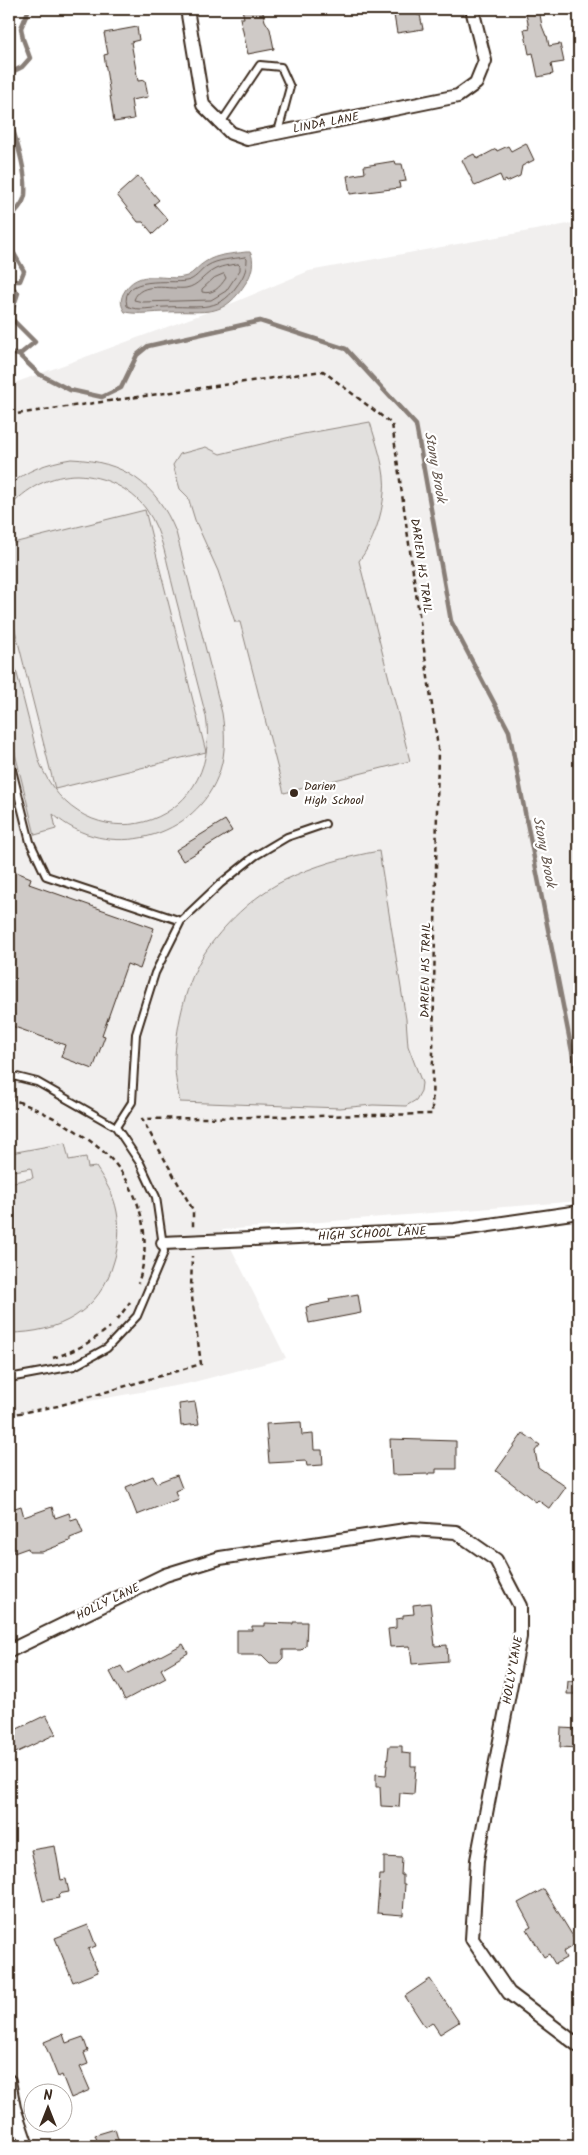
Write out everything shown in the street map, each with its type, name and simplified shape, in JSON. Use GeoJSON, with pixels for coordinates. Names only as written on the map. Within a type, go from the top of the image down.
{"type":"FeatureCollection","features":[{"type":"Feature","properties":{"kind":"street","name":"LINDA LANE"},"geometry":{"type":"LineString","coordinates":[[187,9],[203,105],[231,134],[247,138],[458,96],[476,83],[485,61],[472,9]]}},
{"type":"Feature","properties":{"kind":"street","name":"HIGH SCHOOL LANE"},"geometry":{"type":"LineString","coordinates":[[163,1244],[455,1230],[579,1212]]}},
{"type":"Feature","properties":{"kind":"street","name":"HOLLY LANE"},"geometry":{"type":"LineString","coordinates":[[9,1650],[164,1574],[220,1558],[412,1529],[456,1532],[472,1543],[496,1560],[520,1606],[520,1637],[477,1860],[472,1939],[509,1993],[579,2046]]}},
{"type":"Feature","properties":{"kind":"street"},"geometry":{"type":"LineString","coordinates":[[9,2081],[14,2108],[27,2146]]}},
{"type":"Feature","properties":{"kind":"lane"},"geometry":{"type":"LineString","coordinates":[[220,124],[260,65],[281,67],[290,87],[278,132]]}},
{"type":"Feature","properties":{"kind":"lane"},"geometry":{"type":"LineString","coordinates":[[9,758],[30,842],[46,876],[181,921]]}},
{"type":"Feature","properties":{"kind":"lane"},"geometry":{"type":"LineString","coordinates":[[116,1127],[132,1102],[136,1034],[155,973],[181,921],[220,884],[254,856],[287,837],[325,824]]}},
{"type":"Feature","properties":{"kind":"lane"},"geometry":{"type":"LineString","coordinates":[[9,1075],[37,1082],[116,1127],[140,1164],[156,1197],[164,1252],[137,1316],[106,1348],[74,1366],[9,1378]]}},
{"type":"Feature","properties":{"kind":"path","name":"DARIEN HS TRAIL"},"geometry":{"type":"LineString","coordinates":[[9,416],[322,371],[392,424],[438,748],[432,1114]]}},
{"type":"Feature","properties":{"kind":"path"},"geometry":{"type":"LineString","coordinates":[[9,1098],[65,1124],[101,1149],[117,1167],[133,1194],[140,1211],[144,1231],[145,1256],[137,1286]]}},
{"type":"Feature","properties":{"kind":"path"},"geometry":{"type":"LineString","coordinates":[[9,1176],[14,1175],[10,1154]]}},
{"type":"Feature","properties":{"kind":"path"},"geometry":{"type":"LineString","coordinates":[[50,1359],[73,1352],[96,1339],[114,1324],[131,1301]]}},
{"type":"Feature","properties":{"kind":"shaded area","name":"Darien High School"},"geometry":{"type":"Polygon","coordinates":[[[579,222],[579,1201],[222,1230],[286,1358],[186,1384],[9,1415],[9,385],[235,302],[309,271],[579,222]]]}},
{"type":"Feature","properties":{"kind":"shaded area"},"geometry":{"type":"Polygon","coordinates":[[[370,422],[378,448],[385,485],[376,529],[369,546],[359,561],[410,761],[284,793],[240,622],[235,622],[218,571],[195,520],[188,497],[180,489],[173,465],[180,454],[206,447],[220,454],[303,434],[370,422]]]}},
{"type":"Feature","properties":{"kind":"shaded area"},"geometry":{"type":"Polygon","coordinates":[[[71,459],[107,464],[136,478],[148,488],[168,515],[176,532],[222,713],[223,756],[220,770],[209,794],[192,813],[171,827],[148,836],[123,840],[98,837],[74,829],[53,814],[56,829],[35,835],[9,729],[9,642],[39,761],[59,795],[85,816],[115,824],[145,822],[172,809],[193,786],[206,755],[206,716],[164,549],[157,528],[146,509],[132,495],[116,484],[78,475],[58,477],[39,484],[22,495],[9,509],[9,486],[16,480],[37,468],[71,459]]]}},
{"type":"Feature","properties":{"kind":"shaded area"},"geometry":{"type":"Polygon","coordinates":[[[145,510],[206,752],[55,789],[9,606],[9,544],[145,510]]]}},
{"type":"Feature","properties":{"kind":"shaded area"},"geometry":{"type":"Polygon","coordinates":[[[379,851],[406,1019],[408,1046],[422,1083],[421,1091],[416,1100],[406,1106],[373,1105],[340,1108],[180,1102],[175,1062],[180,1017],[187,990],[198,965],[220,932],[250,903],[285,880],[331,862],[379,851]]]}},
{"type":"Feature","properties":{"kind":"shaded area"},"geometry":{"type":"Polygon","coordinates":[[[65,1143],[69,1160],[86,1157],[88,1168],[96,1167],[106,1183],[117,1212],[118,1243],[116,1255],[108,1279],[99,1294],[75,1316],[61,1324],[45,1329],[9,1333],[9,1183],[33,1178],[31,1168],[14,1171],[11,1153],[65,1143]]]}},
{"type":"Feature","properties":{"kind":"water"},"geometry":{"type":"Polygon","coordinates":[[[250,252],[252,255],[249,278],[230,302],[222,307],[204,312],[141,313],[125,312],[123,308],[121,301],[123,294],[129,285],[136,280],[144,277],[179,278],[187,276],[214,257],[250,252]]]}},
{"type":"Feature","properties":{"kind":"building"},"geometry":{"type":"Polygon","coordinates":[[[242,9],[262,9],[265,21],[270,29],[274,49],[248,54],[240,18],[244,18],[242,9]]]}},
{"type":"Feature","properties":{"kind":"building"},"geometry":{"type":"Polygon","coordinates":[[[393,9],[415,9],[417,15],[420,15],[423,29],[397,33],[393,9]]]}},
{"type":"Feature","properties":{"kind":"building"},"geometry":{"type":"Polygon","coordinates":[[[525,9],[539,9],[542,26],[549,46],[560,44],[564,62],[551,64],[553,74],[538,77],[533,53],[529,54],[524,29],[529,28],[525,9]]]}},
{"type":"Feature","properties":{"kind":"building"},"geometry":{"type":"Polygon","coordinates":[[[137,27],[139,40],[131,42],[138,81],[145,80],[148,97],[131,100],[134,119],[114,122],[104,55],[108,54],[104,33],[137,27]]]}},
{"type":"Feature","properties":{"kind":"building"},"geometry":{"type":"Polygon","coordinates":[[[526,143],[534,160],[522,166],[520,176],[503,182],[500,175],[475,186],[462,160],[474,154],[477,159],[496,149],[497,151],[508,146],[511,151],[526,143]]]}},
{"type":"Feature","properties":{"kind":"building"},"geometry":{"type":"Polygon","coordinates":[[[395,161],[396,164],[402,164],[406,181],[399,182],[400,188],[350,194],[347,176],[365,173],[364,166],[395,161]]]}},
{"type":"Feature","properties":{"kind":"building"},"geometry":{"type":"Polygon","coordinates":[[[138,176],[159,200],[154,204],[168,220],[153,234],[143,222],[138,222],[117,195],[138,176]]]}},
{"type":"Feature","properties":{"kind":"building"},"geometry":{"type":"Polygon","coordinates":[[[225,820],[232,831],[183,861],[176,850],[225,820]]]}},
{"type":"Feature","properties":{"kind":"building"},"geometry":{"type":"Polygon","coordinates":[[[9,869],[31,878],[29,884],[154,928],[140,969],[127,964],[102,1035],[105,1036],[93,1069],[61,1057],[65,1045],[9,1025],[9,869]]]}},
{"type":"Feature","properties":{"kind":"building"},"geometry":{"type":"Polygon","coordinates":[[[358,1294],[361,1313],[309,1323],[306,1307],[330,1302],[329,1299],[358,1294]]]}},
{"type":"Feature","properties":{"kind":"building"},"geometry":{"type":"Polygon","coordinates":[[[195,1402],[199,1424],[181,1426],[179,1404],[195,1402]]]}},
{"type":"Feature","properties":{"kind":"building"},"geometry":{"type":"Polygon","coordinates":[[[301,1422],[302,1435],[313,1434],[314,1450],[322,1450],[323,1465],[307,1466],[306,1461],[269,1463],[266,1424],[301,1422]]]}},
{"type":"Feature","properties":{"kind":"building"},"geometry":{"type":"Polygon","coordinates":[[[523,1433],[540,1445],[535,1451],[538,1467],[566,1487],[550,1509],[538,1500],[536,1502],[496,1471],[523,1433]]]}},
{"type":"Feature","properties":{"kind":"building"},"geometry":{"type":"Polygon","coordinates":[[[390,1439],[456,1441],[456,1469],[436,1469],[436,1473],[429,1474],[392,1475],[390,1439]]]}},
{"type":"Feature","properties":{"kind":"building"},"geometry":{"type":"Polygon","coordinates":[[[177,1475],[182,1488],[175,1491],[178,1499],[137,1515],[126,1487],[153,1476],[156,1483],[177,1475]]]}},
{"type":"Feature","properties":{"kind":"building"},"geometry":{"type":"Polygon","coordinates":[[[21,1506],[24,1517],[52,1507],[55,1518],[69,1513],[71,1520],[77,1518],[83,1533],[70,1538],[70,1541],[42,1552],[29,1552],[28,1548],[14,1553],[9,1537],[9,1510],[21,1506]]]}},
{"type":"Feature","properties":{"kind":"building"},"geometry":{"type":"Polygon","coordinates":[[[430,1603],[435,1646],[447,1645],[448,1661],[412,1664],[410,1646],[390,1647],[388,1629],[396,1628],[396,1619],[403,1618],[403,1615],[414,1614],[413,1605],[430,1603]]]}},
{"type":"Feature","properties":{"kind":"building"},"geometry":{"type":"Polygon","coordinates":[[[293,1622],[307,1622],[306,1645],[301,1650],[283,1650],[283,1658],[278,1663],[270,1663],[262,1655],[237,1655],[237,1630],[252,1630],[252,1626],[265,1626],[265,1623],[293,1624],[293,1622]]]}},
{"type":"Feature","properties":{"kind":"building"},"geometry":{"type":"Polygon","coordinates":[[[183,1644],[188,1653],[161,1669],[166,1678],[125,1700],[110,1672],[121,1666],[126,1674],[183,1644]]]}},
{"type":"Feature","properties":{"kind":"building"},"geometry":{"type":"Polygon","coordinates":[[[568,1681],[579,1682],[579,1694],[567,1694],[568,1681]]]}},
{"type":"Feature","properties":{"kind":"building"},"geometry":{"type":"Polygon","coordinates":[[[46,1715],[56,1734],[9,1756],[9,1733],[46,1715]]]}},
{"type":"Feature","properties":{"kind":"building"},"geometry":{"type":"Polygon","coordinates":[[[561,1728],[579,1729],[579,1748],[560,1747],[561,1728]]]}},
{"type":"Feature","properties":{"kind":"building"},"geometry":{"type":"Polygon","coordinates":[[[389,1746],[402,1746],[402,1753],[411,1754],[411,1766],[416,1766],[414,1794],[400,1793],[399,1807],[381,1806],[380,1787],[376,1787],[376,1774],[386,1775],[389,1746]]]}},
{"type":"Feature","properties":{"kind":"building"},"geometry":{"type":"Polygon","coordinates":[[[55,1846],[61,1880],[66,1879],[69,1892],[58,1894],[59,1898],[43,1901],[31,1850],[55,1846]]]}},
{"type":"Feature","properties":{"kind":"building"},"geometry":{"type":"Polygon","coordinates":[[[384,1857],[402,1858],[401,1875],[403,1875],[403,1884],[405,1884],[403,1915],[377,1913],[380,1875],[384,1875],[384,1857]]]}},
{"type":"Feature","properties":{"kind":"building"},"geometry":{"type":"Polygon","coordinates":[[[544,1889],[577,1943],[563,1952],[566,1958],[555,1964],[549,1954],[544,1957],[534,1941],[527,1929],[531,1927],[518,1903],[544,1889]]]}},
{"type":"Feature","properties":{"kind":"building"},"geometry":{"type":"Polygon","coordinates":[[[88,1925],[96,1946],[88,1949],[98,1972],[73,1982],[55,1938],[88,1925]]]}},
{"type":"Feature","properties":{"kind":"building"},"geometry":{"type":"Polygon","coordinates":[[[430,1979],[459,2022],[440,2034],[432,2022],[425,2027],[405,1996],[430,1979]]]}},
{"type":"Feature","properties":{"kind":"building"},"geometry":{"type":"Polygon","coordinates":[[[63,2034],[66,2043],[83,2037],[88,2051],[84,2053],[88,2064],[80,2067],[90,2090],[72,2098],[72,2082],[65,2082],[62,2075],[58,2077],[44,2042],[63,2034]]]}},
{"type":"Feature","properties":{"kind":"building"},"geometry":{"type":"Polygon","coordinates":[[[115,2129],[120,2146],[99,2146],[95,2135],[115,2129]]]}},
{"type":"Feature","properties":{"kind":"waterway","name":"Stony Brook"},"geometry":{"type":"LineString","coordinates":[[9,79],[12,72],[22,67],[30,58],[21,28],[29,9]]}},
{"type":"Feature","properties":{"kind":"waterway","name":"Stony Brook"},"geometry":{"type":"LineString","coordinates":[[9,117],[20,156],[25,186],[23,201],[9,218]]}},
{"type":"Feature","properties":{"kind":"waterway","name":"Stony Brook"},"geometry":{"type":"LineString","coordinates":[[9,236],[12,250],[24,271],[20,281],[13,281],[12,287],[18,293],[12,319],[35,342],[19,355]]}},
{"type":"Feature","properties":{"kind":"waterway","name":"Stony Brook"},"geometry":{"type":"LineString","coordinates":[[19,355],[39,374],[70,390],[102,397],[121,388],[137,355],[148,346],[260,321],[346,349],[416,425],[451,621],[509,731],[579,1087]]}},
{"type":"Feature","properties":{"kind":"waterway"},"geometry":{"type":"LineString","coordinates":[[9,353],[19,355]]}},
{"type":"Feature","properties":{"kind":"place","name":"Darien High School"},"geometry":{"type":"Point","coordinates":[294,793]}}]}
